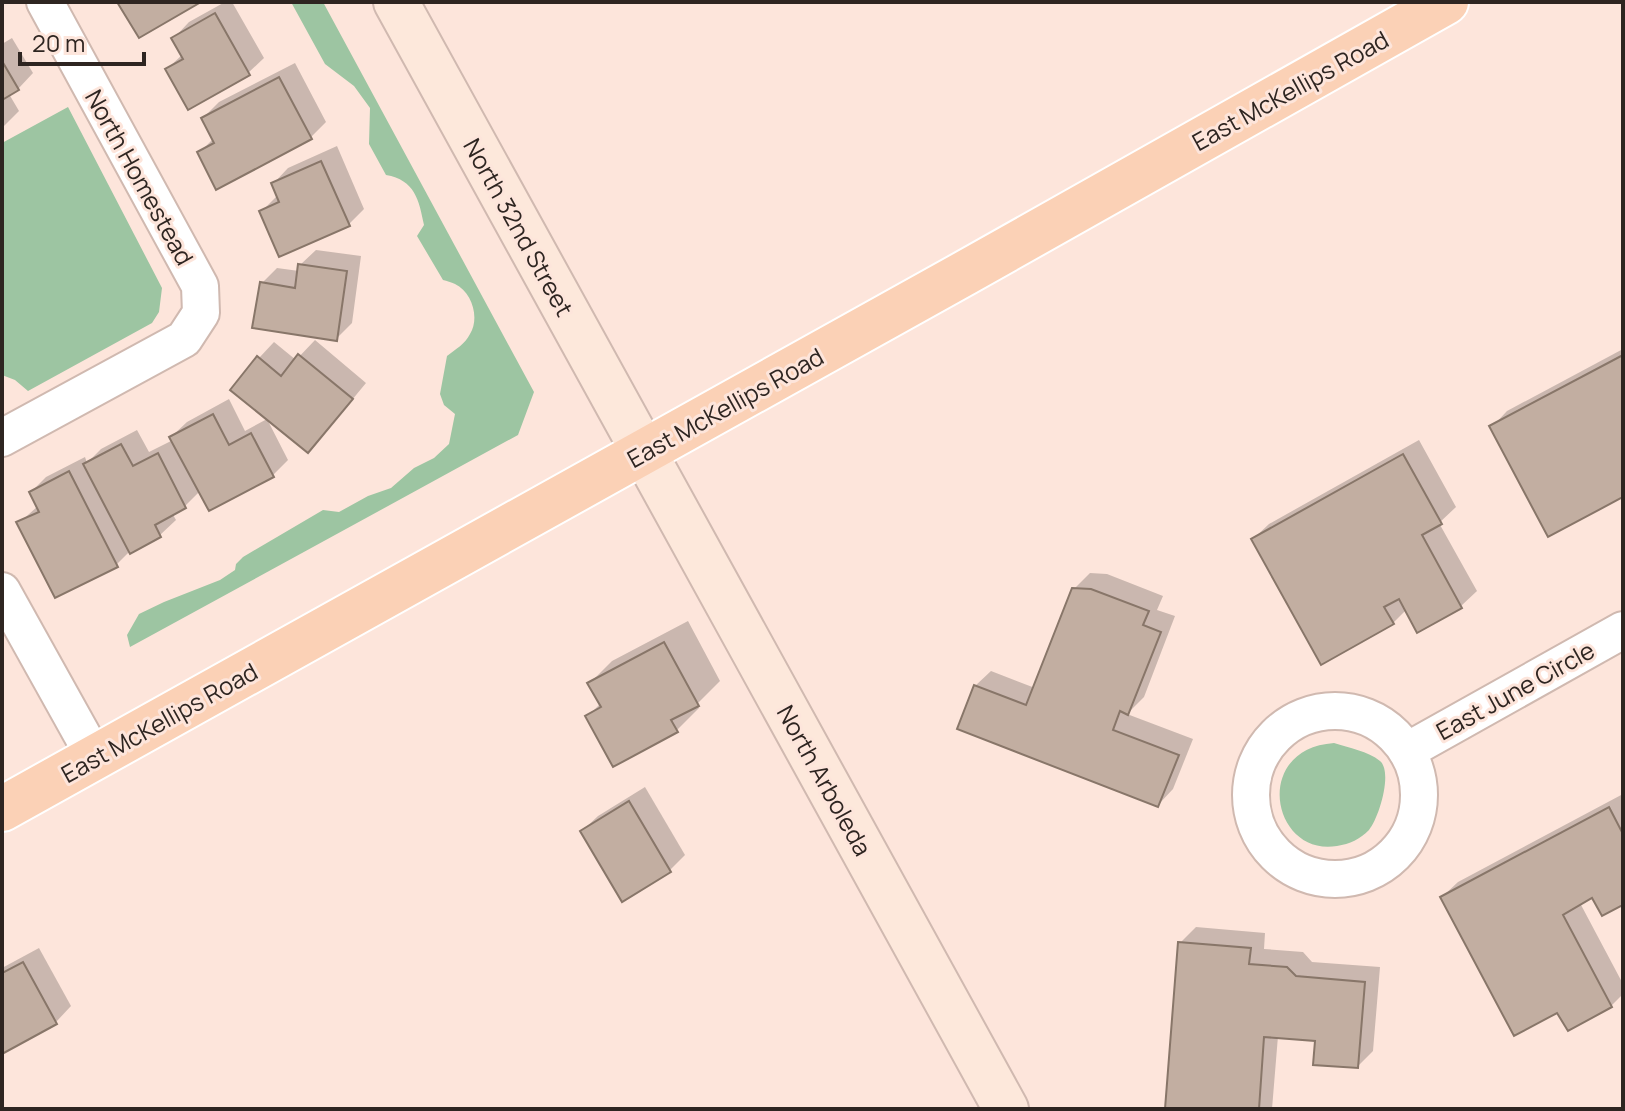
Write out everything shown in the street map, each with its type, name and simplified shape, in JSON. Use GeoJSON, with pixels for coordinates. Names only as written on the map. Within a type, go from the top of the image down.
{"type":"FeatureCollection","features":[{"type":"Feature","properties":{"kind":"main road","name":"East McKellips Road"},"geometry":{"type":"LineString","coordinates":[[2,809],[1446,2]]}},
{"type":"Feature","properties":{"kind":"street","name":"North Homestead"},"geometry":{"type":"LineString","coordinates":[[2,438],[184,339],[201,313],[200,286],[45,2]]}},
{"type":"Feature","properties":{"kind":"street","name":"North 32nd Street"},"geometry":{"type":"LineString","coordinates":[[396,2],[643,452]]}},
{"type":"Feature","properties":{"kind":"street","name":"North Arboleda"},"geometry":{"type":"LineString","coordinates":[[643,452],[1006,1109]]}},
{"type":"Feature","properties":{"kind":"street"},"geometry":{"type":"LineString","coordinates":[[2,591],[95,758]]}},
{"type":"Feature","properties":{"kind":"street","name":"East June Circle"},"geometry":{"type":"LineString","coordinates":[[1407,751],[1623,630]]}},
{"type":"Feature","properties":{"kind":"street"},"geometry":{"type":"LineString","coordinates":[[1336,711],[1362,715],[1385,727],[1407,751],[1416,769],[1420,795],[1416,822],[1403,846],[1384,865],[1359,876],[1332,880],[1306,874],[1282,861],[1264,841],[1254,817],[1251,791],[1256,766],[1269,743],[1288,726],[1311,715],[1336,711]]}},
{"type":"Feature","properties":{"kind":"green space"},"geometry":{"type":"Polygon","coordinates":[[[291,2],[323,2],[534,392],[518,435],[130,647],[127,635],[139,614],[220,580],[235,570],[243,557],[323,510],[339,512],[391,488],[449,444],[455,414],[444,405],[440,394],[447,356],[466,341],[473,328],[473,306],[461,288],[443,280],[417,236],[424,225],[414,192],[403,181],[386,175],[369,144],[370,108],[354,86],[325,64],[291,2]]]}},
{"type":"Feature","properties":{"kind":"green space"},"geometry":{"type":"Polygon","coordinates":[[[68,107],[162,288],[159,312],[152,323],[28,391],[15,380],[2,375],[2,143],[68,107]]]}},
{"type":"Feature","properties":{"kind":"green space"},"geometry":{"type":"Polygon","coordinates":[[[1334,743],[1364,752],[1380,761],[1384,767],[1385,785],[1373,824],[1362,836],[1337,846],[1315,845],[1297,835],[1286,820],[1280,801],[1281,781],[1290,763],[1308,750],[1334,743]]]}},
{"type":"Feature","properties":{"kind":"building"},"geometry":{"type":"Polygon","coordinates":[[[117,2],[201,2],[139,38],[117,2]]]}},
{"type":"Feature","properties":{"kind":"building"},"geometry":{"type":"Polygon","coordinates":[[[215,13],[250,75],[188,110],[165,69],[183,59],[171,38],[215,13]]]}},
{"type":"Feature","properties":{"kind":"building"},"geometry":{"type":"Polygon","coordinates":[[[2,61],[19,90],[2,100],[2,61]]]}},
{"type":"Feature","properties":{"kind":"building"},"geometry":{"type":"Polygon","coordinates":[[[279,77],[312,139],[216,190],[197,152],[214,143],[201,118],[279,77]]]}},
{"type":"Feature","properties":{"kind":"building"},"geometry":{"type":"Polygon","coordinates":[[[321,161],[350,226],[279,257],[259,211],[279,202],[271,183],[321,161]]]}},
{"type":"Feature","properties":{"kind":"building"},"geometry":{"type":"Polygon","coordinates":[[[298,264],[347,271],[337,341],[252,328],[260,282],[295,288],[298,264]]]}},
{"type":"Feature","properties":{"kind":"building"},"geometry":{"type":"Polygon","coordinates":[[[298,354],[353,399],[308,453],[230,390],[257,356],[281,376],[298,354]]]}},
{"type":"Feature","properties":{"kind":"building"},"geometry":{"type":"Polygon","coordinates":[[[1623,355],[1623,497],[1548,537],[1489,426],[1623,355]]]}},
{"type":"Feature","properties":{"kind":"building"},"geometry":{"type":"Polygon","coordinates":[[[213,414],[229,445],[251,433],[274,477],[209,511],[169,437],[213,414]]]}},
{"type":"Feature","properties":{"kind":"building"},"geometry":{"type":"Polygon","coordinates":[[[121,444],[133,466],[158,453],[186,508],[155,525],[161,537],[130,554],[83,464],[121,444]]]}},
{"type":"Feature","properties":{"kind":"building"},"geometry":{"type":"Polygon","coordinates":[[[1403,454],[1442,524],[1422,535],[1462,608],[1417,633],[1399,599],[1384,607],[1394,624],[1321,665],[1251,539],[1403,454]]]}},
{"type":"Feature","properties":{"kind":"building"},"geometry":{"type":"Polygon","coordinates":[[[69,471],[118,567],[55,598],[16,522],[39,512],[29,492],[69,471]]]}},
{"type":"Feature","properties":{"kind":"building"},"geometry":{"type":"Polygon","coordinates":[[[1072,588],[1091,589],[1149,611],[1143,625],[1161,632],[1128,715],[1120,711],[1113,730],[1179,755],[1158,807],[957,729],[974,685],[1026,705],[1072,588]]]}},
{"type":"Feature","properties":{"kind":"building"},"geometry":{"type":"Polygon","coordinates":[[[664,642],[699,706],[671,720],[678,732],[613,767],[585,716],[601,707],[587,683],[664,642]]]}},
{"type":"Feature","properties":{"kind":"building"},"geometry":{"type":"Polygon","coordinates":[[[629,801],[671,872],[622,902],[580,831],[629,801]]]}},
{"type":"Feature","properties":{"kind":"building"},"geometry":{"type":"Polygon","coordinates":[[[1609,807],[1623,834],[1623,905],[1602,916],[1592,898],[1563,915],[1612,1007],[1568,1031],[1557,1013],[1514,1036],[1440,897],[1609,807]]]}},
{"type":"Feature","properties":{"kind":"building"},"geometry":{"type":"Polygon","coordinates":[[[1178,942],[1251,948],[1249,964],[1287,967],[1296,976],[1365,982],[1358,1068],[1313,1065],[1315,1041],[1264,1037],[1259,1109],[1165,1109],[1178,942]]]}},
{"type":"Feature","properties":{"kind":"building"},"geometry":{"type":"Polygon","coordinates":[[[23,962],[57,1024],[2,1054],[2,973],[23,962]]]}}]}
